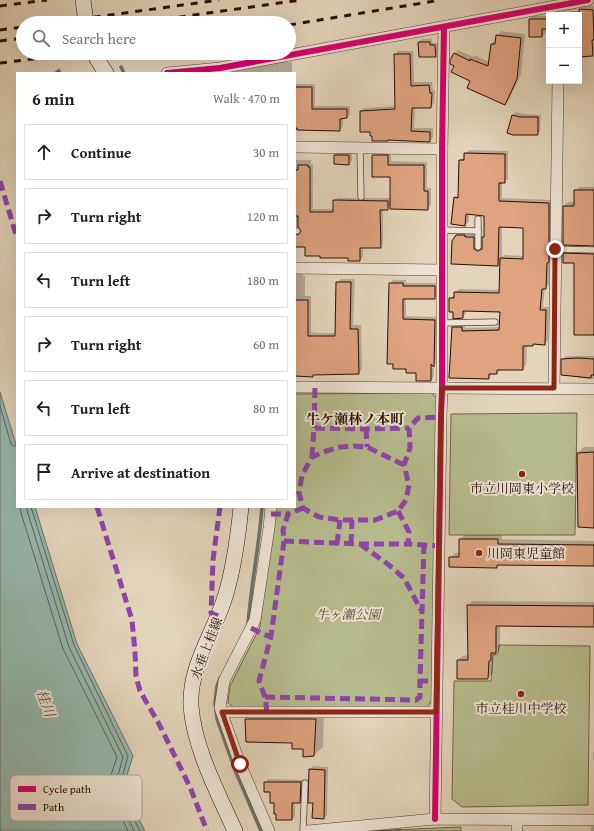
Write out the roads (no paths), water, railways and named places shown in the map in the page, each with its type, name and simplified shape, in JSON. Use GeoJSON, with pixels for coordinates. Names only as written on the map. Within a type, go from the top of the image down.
{"type":"FeatureCollection","features":[{"type":"Feature","properties":{"kind":"main road"},"geometry":{"type":"LineString","coordinates":[[83,0],[85,16]]}},
{"type":"Feature","properties":{"kind":"main road"},"geometry":{"type":"LineString","coordinates":[[98,60],[105,72]]}},
{"type":"Feature","properties":{"kind":"main road","name":"水垂上桂線"},"geometry":{"type":"LineString","coordinates":[[235,831],[202,753],[194,728],[191,705],[193,682],[197,665],[218,616],[230,578],[241,508]]}},
{"type":"Feature","properties":{"kind":"street"},"geometry":{"type":"LineString","coordinates":[[296,55],[444,27],[559,10],[588,0]]}},
{"type":"Feature","properties":{"kind":"street"},"geometry":{"type":"LineString","coordinates":[[435,819],[440,425],[442,388],[441,270],[444,27]]}},
{"type":"Feature","properties":{"kind":"street"},"geometry":{"type":"LineString","coordinates":[[185,72],[220,70],[272,60]]}},
{"type":"Feature","properties":{"kind":"street"},"geometry":{"type":"LineString","coordinates":[[554,388],[558,84]]}},
{"type":"Feature","properties":{"kind":"street"},"geometry":{"type":"LineString","coordinates":[[296,147],[442,149]]}},
{"type":"Feature","properties":{"kind":"street"},"geometry":{"type":"LineString","coordinates":[[296,268],[441,270]]}},
{"type":"Feature","properties":{"kind":"street"},"geometry":{"type":"LineString","coordinates":[[296,387],[594,389]]}},
{"type":"Feature","properties":{"kind":"street"},"geometry":{"type":"LineString","coordinates":[[269,831],[240,764],[220,708],[224,682],[255,620],[271,508]]}},
{"type":"Feature","properties":{"kind":"street"},"geometry":{"type":"LineString","coordinates":[[222,712],[436,712]]}},
{"type":"Feature","properties":{"kind":"street"},"geometry":{"type":"LineString","coordinates":[[308,831],[435,819],[517,826],[594,820]]}},
{"type":"Feature","properties":{"kind":"lane"},"geometry":{"type":"LineString","coordinates":[[360,148],[361,197]]}},
{"type":"Feature","properties":{"kind":"lane"},"geometry":{"type":"LineString","coordinates":[[478,219],[478,247]]}},
{"type":"Feature","properties":{"kind":"lane"},"geometry":{"type":"LineString","coordinates":[[442,230],[478,231]]}},
{"type":"Feature","properties":{"kind":"lane"},"geometry":{"type":"LineString","coordinates":[[555,249],[594,250]]}},
{"type":"Feature","properties":{"kind":"lane"},"geometry":{"type":"LineString","coordinates":[[442,323],[495,322]]}},
{"type":"Feature","properties":{"kind":"lane"},"geometry":{"type":"LineString","coordinates":[[303,831],[305,782]]}},
{"type":"Feature","properties":{"kind":"water","name":"桂川"},"geometry":{"type":"Polygon","coordinates":[[[0,392],[16,445],[16,508],[35,508],[77,644],[133,756],[127,775],[10,775],[10,821],[140,821],[145,831],[0,831],[0,392]]]}},
{"type":"Feature","properties":{"kind":"waterway"},"geometry":{"type":"LineString","coordinates":[[121,67],[124,72]]}},
{"type":"Feature","properties":{"kind":"waterway"},"geometry":{"type":"LineString","coordinates":[[248,624],[262,508]]}},
{"type":"Feature","properties":{"kind":"waterway"},"geometry":{"type":"LineString","coordinates":[[220,678],[217,686],[215,703],[217,719],[235,770],[261,831]]}},
{"type":"Feature","properties":{"kind":"railway"},"geometry":{"type":"LineString","coordinates":[[0,6],[47,0]]}},
{"type":"Feature","properties":{"kind":"railway"},"geometry":{"type":"LineString","coordinates":[[103,16],[219,0]]}},
{"type":"Feature","properties":{"kind":"railway"},"geometry":{"type":"LineString","coordinates":[[187,16],[301,0]]}},
{"type":"Feature","properties":{"kind":"railway"},"geometry":{"type":"LineString","coordinates":[[296,24],[441,0]]}},
{"type":"Feature","properties":{"kind":"railway"},"geometry":{"type":"LineString","coordinates":[[0,30],[16,28]]}},
{"type":"Feature","properties":{"kind":"railway"},"geometry":{"type":"LineString","coordinates":[[0,41],[16,39]]}},
{"type":"Feature","properties":{"kind":"railway"},"geometry":{"type":"LineString","coordinates":[[0,63],[24,60]]}},
{"type":"Feature","properties":{"kind":"place","name":"市立川岡東小学校"},"geometry":{"type":"Point","coordinates":[522,474]}},
{"type":"Feature","properties":{"kind":"place","name":"川岡東児童館"},"geometry":{"type":"Point","coordinates":[479,553]}},
{"type":"Feature","properties":{"kind":"place","name":"市立桂川中学校"},"geometry":{"type":"Point","coordinates":[521,694]}},
{"type":"Feature","properties":{"kind":"district","name":"牛ケ瀬林ノ本町"},"geometry":{"type":"Point","coordinates":[355,419]}},
{"type":"Feature","properties":{"kind":"park label","name":"牛ヶ瀬公園"},"geometry":{"type":"Point","coordinates":[348,614]}}]}
